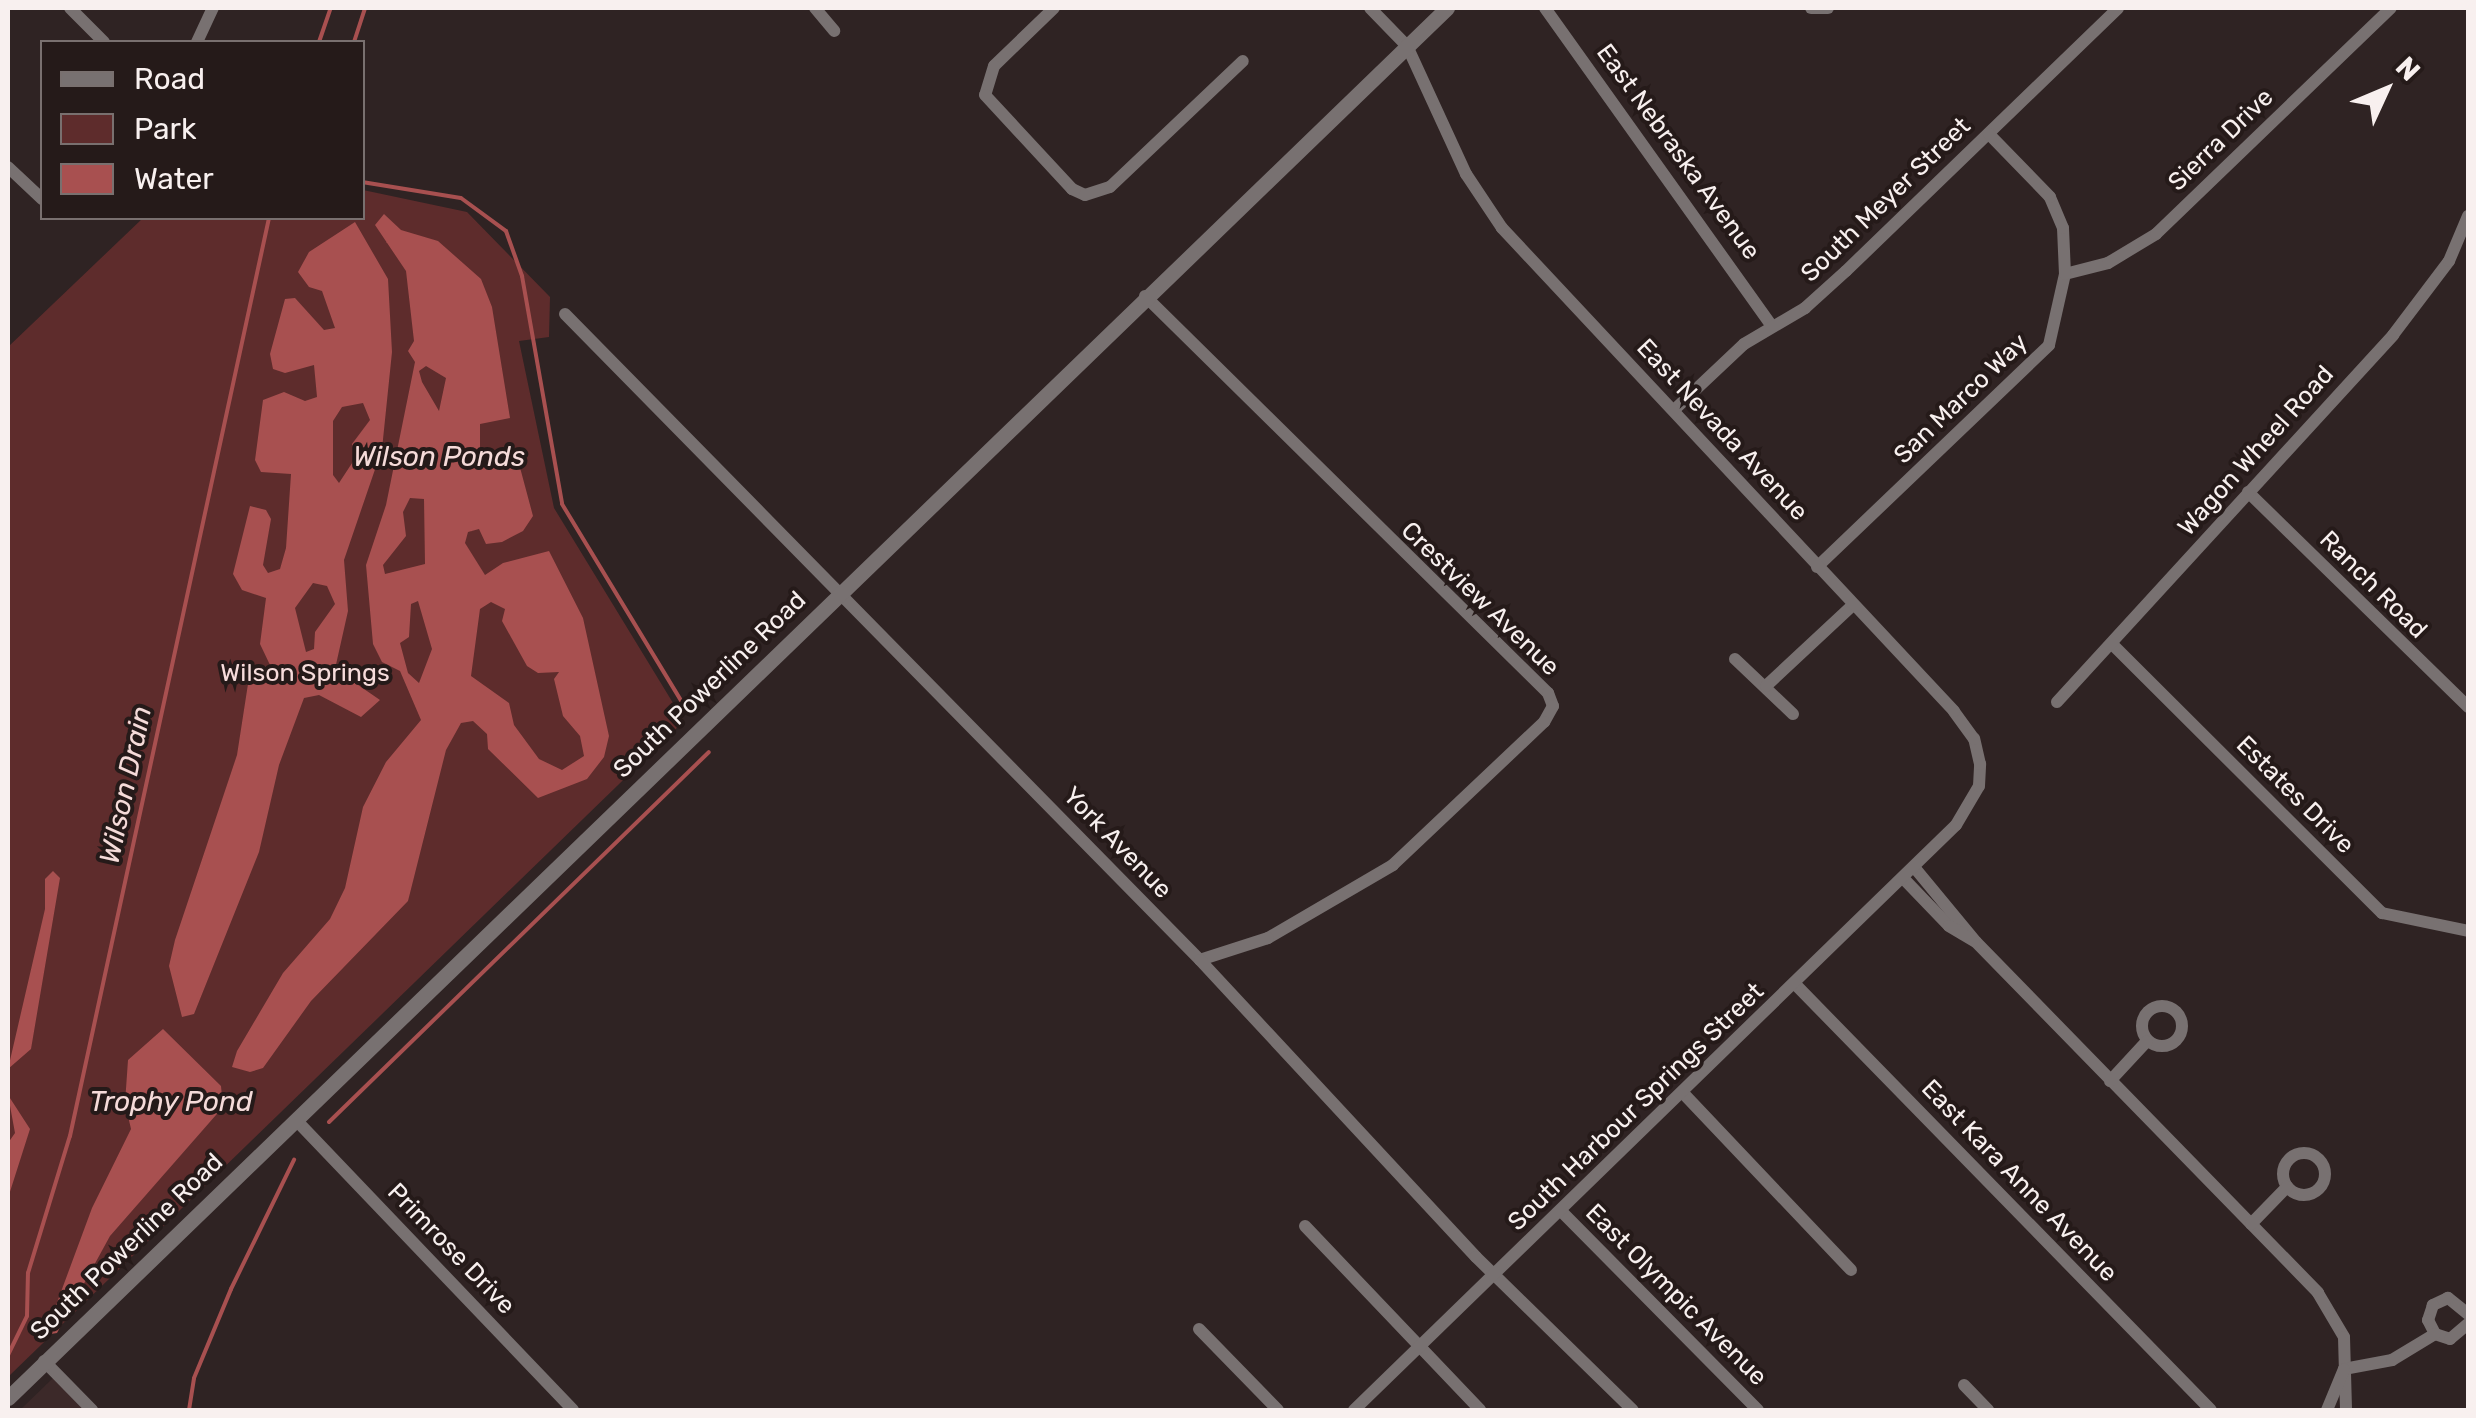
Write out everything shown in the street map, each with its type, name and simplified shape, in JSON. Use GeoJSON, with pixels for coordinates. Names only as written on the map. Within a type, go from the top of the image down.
{"type":"FeatureCollection","features":[{"type":"Feature","properties":{"kind":"street"},"geometry":{"type":"LineString","coordinates":[[70,8],[102,40]]}},
{"type":"Feature","properties":{"kind":"street"},"geometry":{"type":"LineString","coordinates":[[198,40],[213,8]]}},
{"type":"Feature","properties":{"kind":"street"},"geometry":{"type":"LineString","coordinates":[[815,8],[834,30]]}},
{"type":"Feature","properties":{"kind":"street"},"geometry":{"type":"LineString","coordinates":[[1030,8],[1041,20]]}},
{"type":"Feature","properties":{"kind":"street"},"geometry":{"type":"LineString","coordinates":[[1054,8],[985,82],[992,106],[1072,189],[1099,195],[1243,61]]}},
{"type":"Feature","properties":{"kind":"street","name":"East Nevada Avenue"},"geometry":{"type":"LineString","coordinates":[[1370,8],[1407,46],[1466,174],[1502,228],[1974,739],[1979,786],[1948,834]]}},
{"type":"Feature","properties":{"kind":"street","name":"South Powerline Road"},"geometry":{"type":"LineString","coordinates":[[8,1398],[1446,8]]}},
{"type":"Feature","properties":{"kind":"street","name":"East Nebraska Avenue"},"geometry":{"type":"LineString","coordinates":[[1544,8],[1771,325]]}},
{"type":"Feature","properties":{"kind":"street"},"geometry":{"type":"LineString","coordinates":[[1811,8],[1828,8]]}},
{"type":"Feature","properties":{"kind":"street","name":"South Meyer Street"},"geometry":{"type":"LineString","coordinates":[[1674,410],[1771,325],[1805,308],[2118,8]]}},
{"type":"Feature","properties":{"kind":"street","name":"Sierra Drive"},"geometry":{"type":"LineString","coordinates":[[2065,274],[2108,263],[2156,234],[2390,8]]}},
{"type":"Feature","properties":{"kind":"street","name":"San Marco Way"},"geometry":{"type":"LineString","coordinates":[[1817,567],[2049,344],[2065,274],[2062,228],[2050,197],[1989,134]]}},
{"type":"Feature","properties":{"kind":"street"},"geometry":{"type":"LineString","coordinates":[[8,167],[40,198]]}},
{"type":"Feature","properties":{"kind":"street","name":"Wagon Wheel Road"},"geometry":{"type":"LineString","coordinates":[[2057,702],[2393,334],[2449,261],[2468,216]]}},
{"type":"Feature","properties":{"kind":"street","name":"Crestview Avenue"},"geometry":{"type":"LineString","coordinates":[[1146,296],[1349,504],[1548,693],[1553,706],[1544,722],[1392,865],[1268,938],[1200,960]]}},
{"type":"Feature","properties":{"kind":"street","name":"York Avenue"},"geometry":{"type":"LineString","coordinates":[[565,314],[836,596],[863,612],[1200,960],[1494,1275],[1633,1410]]}},
{"type":"Feature","properties":{"kind":"street","name":"Ranch Road"},"geometry":{"type":"LineString","coordinates":[[2248,492],[2468,707]]}},
{"type":"Feature","properties":{"kind":"street"},"geometry":{"type":"LineString","coordinates":[[1766,686],[1853,605]]}},
{"type":"Feature","properties":{"kind":"street","name":"Estates Drive"},"geometry":{"type":"LineString","coordinates":[[2113,645],[2382,913],[2423,927],[2468,932]]}},
{"type":"Feature","properties":{"kind":"street"},"geometry":{"type":"LineString","coordinates":[[1735,659],[1794,714]]}},
{"type":"Feature","properties":{"kind":"street","name":"South Harbour Springs Street"},"geometry":{"type":"LineString","coordinates":[[1354,1410],[1948,834]]}},
{"type":"Feature","properties":{"kind":"street"},"geometry":{"type":"LineString","coordinates":[[1914,867],[1976,942],[2251,1224],[2340,1322],[2346,1410]]}},
{"type":"Feature","properties":{"kind":"street"},"geometry":{"type":"LineString","coordinates":[[1902,878],[1949,926],[1976,942]]}},
{"type":"Feature","properties":{"kind":"street","name":"East Kara Anne Avenue"},"geometry":{"type":"LineString","coordinates":[[1795,984],[2211,1410]]}},
{"type":"Feature","properties":{"kind":"street"},"geometry":{"type":"LineString","coordinates":[[2110,1081],[2147,1040]]}},
{"type":"Feature","properties":{"kind":"street"},"geometry":{"type":"LineString","coordinates":[[1683,1093],[1851,1270]]}},
{"type":"Feature","properties":{"kind":"street","name":"Primrose Drive"},"geometry":{"type":"LineString","coordinates":[[296,1120],[573,1410]]}},
{"type":"Feature","properties":{"kind":"street"},"geometry":{"type":"LineString","coordinates":[[2251,1224],[2287,1187]]}},
{"type":"Feature","properties":{"kind":"street","name":"East Olympic Avenue"},"geometry":{"type":"LineString","coordinates":[[1562,1210],[1758,1410]]}},
{"type":"Feature","properties":{"kind":"street"},"geometry":{"type":"LineString","coordinates":[[1305,1226],[1480,1410]]}},
{"type":"Feature","properties":{"kind":"street"},"geometry":{"type":"LineString","coordinates":[[2435,1334],[2428,1320],[2440,1300],[2456,1299],[2468,1314]]}},
{"type":"Feature","properties":{"kind":"street"},"geometry":{"type":"LineString","coordinates":[[2344,1369],[2392,1360],[2435,1334],[2458,1338],[2468,1324]]}},
{"type":"Feature","properties":{"kind":"street"},"geometry":{"type":"LineString","coordinates":[[1199,1328],[1278,1410]]}},
{"type":"Feature","properties":{"kind":"street"},"geometry":{"type":"LineString","coordinates":[[44,1362],[92,1410]]}},
{"type":"Feature","properties":{"kind":"street"},"geometry":{"type":"LineString","coordinates":[[2327,1410],[2344,1369]]}},
{"type":"Feature","properties":{"kind":"street"},"geometry":{"type":"LineString","coordinates":[[1964,1384],[1988,1410]]}},
{"type":"Feature","properties":{"kind":"shaded area"},"geometry":{"type":"Polygon","coordinates":[[[53,1378],[84,1410],[20,1410],[53,1378]]]}},
{"type":"Feature","properties":{"kind":"green space","name":"Wilson Springs"},"geometry":{"type":"Polygon","coordinates":[[[365,190],[467,212],[550,297],[549,337],[519,341],[554,508],[684,721],[8,1377],[8,347],[141,220],[365,220],[365,190]]]}},
{"type":"Feature","properties":{"kind":"water","name":"Wilson Ponds"},"geometry":{"type":"Polygon","coordinates":[[[384,214],[401,230],[438,241],[481,279],[492,307],[510,418],[480,424],[480,453],[518,460],[533,516],[523,531],[502,542],[486,544],[479,529],[468,532],[465,543],[485,575],[503,563],[549,551],[583,618],[609,736],[604,757],[587,779],[538,798],[488,749],[487,734],[473,721],[461,723],[446,750],[408,901],[311,1001],[263,1068],[250,1072],[232,1067],[237,1051],[283,973],[330,919],[345,888],[363,807],[386,762],[421,720],[400,671],[382,662],[373,644],[366,565],[386,505],[415,362],[408,351],[414,341],[406,271],[375,225],[384,214]],[[426,366],[419,371],[439,411],[446,378],[426,366]],[[410,498],[403,512],[406,536],[383,565],[385,574],[425,564],[424,499],[410,498]],[[418,601],[411,604],[409,637],[400,643],[408,673],[419,683],[432,649],[418,601]],[[491,602],[480,609],[471,676],[509,703],[514,725],[539,759],[562,770],[584,756],[580,736],[563,716],[554,679],[559,672],[538,673],[527,666],[502,621],[505,609],[491,602]]]}},
{"type":"Feature","properties":{"kind":"water","name":"Wilson Ponds"},"geometry":{"type":"Polygon","coordinates":[[[355,222],[388,279],[392,352],[382,449],[344,560],[348,611],[335,669],[380,700],[361,717],[319,695],[304,698],[279,765],[259,852],[194,1014],[182,1017],[169,966],[175,940],[237,755],[250,671],[270,665],[260,644],[266,598],[242,590],[233,574],[250,506],[266,510],[271,519],[263,565],[268,573],[280,569],[286,548],[291,474],[261,472],[255,460],[263,400],[284,392],[305,401],[317,397],[314,365],[285,373],[273,369],[270,354],[285,299],[295,298],[324,330],[335,328],[322,291],[309,287],[298,272],[309,252],[355,222]],[[363,403],[342,407],[333,421],[333,475],[339,483],[356,457],[352,444],[370,420],[363,403]],[[313,583],[295,608],[306,652],[314,649],[315,632],[335,604],[327,586],[313,583]]]}},
{"type":"Feature","properties":{"kind":"water"},"geometry":{"type":"Polygon","coordinates":[[[53,871],[60,878],[31,1049],[8,1069],[45,909],[45,879],[53,871]]]}},
{"type":"Feature","properties":{"kind":"water","name":"Trophy Pond"},"geometry":{"type":"Polygon","coordinates":[[[163,1029],[221,1086],[223,1107],[110,1236],[57,1333],[45,1335],[92,1208],[131,1129],[125,1103],[128,1060],[163,1029]]]}},
{"type":"Feature","properties":{"kind":"water"},"geometry":{"type":"Polygon","coordinates":[[[8,1095],[30,1129],[8,1198],[8,1143],[15,1133],[8,1095]]]}},
{"type":"Feature","properties":{"kind":"waterway","name":"Wilson Drain"},"geometry":{"type":"LineString","coordinates":[[320,40],[331,8]]}},
{"type":"Feature","properties":{"kind":"waterway"},"geometry":{"type":"LineString","coordinates":[[355,40],[365,8]]}},
{"type":"Feature","properties":{"kind":"waterway"},"geometry":{"type":"LineString","coordinates":[[365,182],[461,198],[506,231],[522,276],[562,504],[688,712]]}},
{"type":"Feature","properties":{"kind":"waterway","name":"Wilson Drain"},"geometry":{"type":"LineString","coordinates":[[8,1355],[27,1316],[28,1273],[70,1136],[269,220]]}},
{"type":"Feature","properties":{"kind":"waterway"},"geometry":{"type":"LineString","coordinates":[[329,1122],[709,752]]}},
{"type":"Feature","properties":{"kind":"waterway"},"geometry":{"type":"LineString","coordinates":[[189,1410],[194,1378],[231,1289],[294,1160]]}}]}
